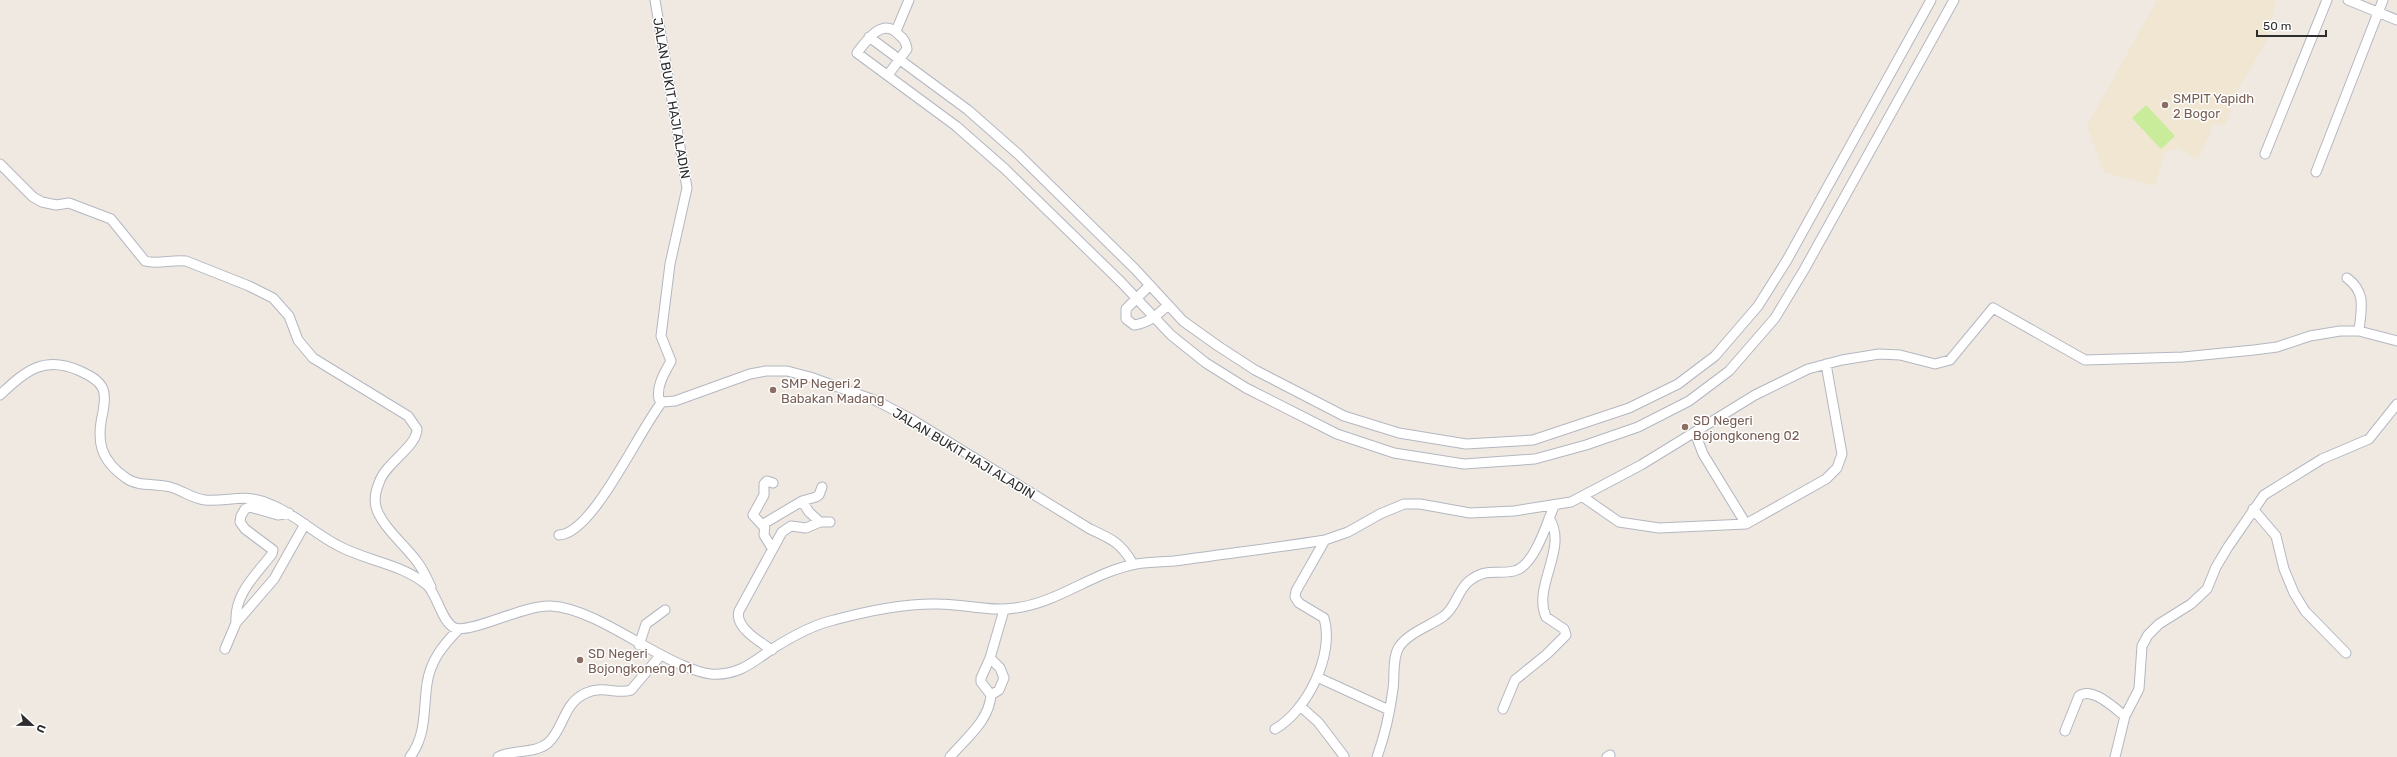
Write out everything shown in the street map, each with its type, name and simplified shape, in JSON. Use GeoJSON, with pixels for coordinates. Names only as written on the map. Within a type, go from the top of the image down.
{"type":"FeatureCollection","features":[{"type":"Feature","properties":{"kind":"street","name":"JALAN BUKIT HAJI ALADIN"},"geometry":{"type":"LineString","coordinates":[[655,0],[688,188],[670,264],[661,336],[671,361],[658,394],[659,399],[662,402],[675,401],[750,374],[766,371],[787,371],[849,390],[877,401],[911,419],[1090,529],[1113,540],[1124,550],[1133,564]]}},
{"type":"Feature","properties":{"kind":"street"},"geometry":{"type":"LineString","coordinates":[[896,32],[909,0]]}},
{"type":"Feature","properties":{"kind":"street"},"geometry":{"type":"LineString","coordinates":[[869,37],[901,59],[968,110],[1018,154],[1150,285],[1183,321],[1255,370],[1344,416],[1399,433],[1466,444],[1533,440],[1628,408],[1678,384],[1715,356],[1758,306],[1787,260],[1931,0]]}},
{"type":"Feature","properties":{"kind":"street"},"geometry":{"type":"LineString","coordinates":[[888,75],[907,49],[906,41],[896,32],[886,28],[879,30],[869,37],[857,53],[956,126],[1005,169],[1136,298],[1171,335],[1206,363],[1246,388],[1338,434],[1394,453],[1464,464],[1535,459],[1586,445],[1638,427],[1690,401],[1729,371],[1775,318],[1804,270],[1954,0]]}},
{"type":"Feature","properties":{"kind":"street"},"geometry":{"type":"LineString","coordinates":[[2265,154],[2327,0]]}},
{"type":"Feature","properties":{"kind":"street"},"geometry":{"type":"LineString","coordinates":[[2348,0],[2397,20]]}},
{"type":"Feature","properties":{"kind":"street"},"geometry":{"type":"LineString","coordinates":[[2316,172],[2383,0]]}},
{"type":"Feature","properties":{"kind":"street"},"geometry":{"type":"LineString","coordinates":[[0,164],[34,197],[42,202],[56,206],[69,203],[111,219],[145,262],[151,263],[176,260],[186,261],[249,286],[273,298],[289,316],[298,340],[313,358],[408,416],[417,429],[416,437],[393,461],[382,476],[376,492],[376,508],[389,528],[421,567],[449,623],[458,629]]}},
{"type":"Feature","properties":{"kind":"street"},"geometry":{"type":"LineString","coordinates":[[2347,278],[2356,285],[2360,292],[2359,331]]}},
{"type":"Feature","properties":{"kind":"street"},"geometry":{"type":"LineString","coordinates":[[1150,285],[1126,309],[1126,320],[1134,325],[1142,324],[1154,317],[1168,305]]}},
{"type":"Feature","properties":{"kind":"street"},"geometry":{"type":"LineString","coordinates":[[410,757],[420,741],[423,728],[426,684],[431,666],[443,645],[458,629],[521,610],[552,606],[590,618],[660,656],[700,672],[715,674],[736,672],[749,667],[772,650],[814,626],[865,613],[922,604],[1004,610],[1039,603],[1074,586],[1133,564],[1325,540],[1348,532],[1380,514],[1404,504],[1420,504],[1470,512],[1514,511],[1554,506],[1583,497],[1789,377],[1826,364],[1859,356],[1888,353],[1942,364],[1950,360],[1958,352],[1993,308],[2076,357],[2085,360],[2183,357],[2254,350],[2290,344],[2310,336],[2325,333],[2359,331],[2397,341]]}},
{"type":"Feature","properties":{"kind":"street"},"geometry":{"type":"LineString","coordinates":[[0,395],[15,381],[39,366],[56,363],[63,364],[97,380],[103,388],[105,396],[99,442],[107,460],[127,480],[143,484],[174,488],[201,500],[246,497],[269,503],[289,513],[337,546],[402,570],[431,588]]}},
{"type":"Feature","properties":{"kind":"street"},"geometry":{"type":"LineString","coordinates":[[1583,497],[1620,522],[1659,528],[1746,524],[1826,479],[1838,468],[1842,454],[1826,364]]}},
{"type":"Feature","properties":{"kind":"street"},"geometry":{"type":"LineString","coordinates":[[559,535],[573,532],[584,521],[620,471],[654,412],[662,402]]}},
{"type":"Feature","properties":{"kind":"street"},"geometry":{"type":"LineString","coordinates":[[2115,757],[2125,716],[2139,689],[2142,646],[2148,635],[2158,624],[2191,604],[2207,589],[2216,567],[2253,509],[2276,486],[2322,459],[2369,439],[2397,404]]}},
{"type":"Feature","properties":{"kind":"street"},"geometry":{"type":"LineString","coordinates":[[1695,433],[1703,454],[1746,524]]}},
{"type":"Feature","properties":{"kind":"street"},"geometry":{"type":"LineString","coordinates":[[772,548],[764,535],[763,526],[753,515],[764,495],[764,484],[767,481],[773,483]]}},
{"type":"Feature","properties":{"kind":"street"},"geometry":{"type":"LineString","coordinates":[[763,526],[777,515],[802,501],[819,495],[822,486]]}},
{"type":"Feature","properties":{"kind":"street"},"geometry":{"type":"LineString","coordinates":[[802,501],[809,512],[820,522]]}},
{"type":"Feature","properties":{"kind":"street"},"geometry":{"type":"LineString","coordinates":[[1377,757],[1389,710],[1395,660],[1399,646],[1413,635],[1444,616],[1451,609],[1462,589],[1476,577],[1492,571],[1513,572],[1526,565],[1543,535],[1554,506]]}},
{"type":"Feature","properties":{"kind":"street"},"geometry":{"type":"LineString","coordinates":[[236,623],[235,610],[238,599],[272,554],[273,550],[245,529],[240,522],[241,516],[245,509],[250,507],[278,515],[289,513]]}},
{"type":"Feature","properties":{"kind":"street"},"geometry":{"type":"LineString","coordinates":[[2253,509],[2276,536],[2284,569],[2294,593],[2305,611],[2346,653]]}},
{"type":"Feature","properties":{"kind":"street"},"geometry":{"type":"LineString","coordinates":[[1503,709],[1515,680],[1547,654],[1566,635],[1564,630],[1546,617],[1544,606],[1544,586],[1554,549],[1554,528],[1549,518]]}},
{"type":"Feature","properties":{"kind":"street"},"geometry":{"type":"LineString","coordinates":[[772,650],[743,627],[738,616],[772,548],[786,528],[796,526],[806,528],[820,522],[830,522]]}},
{"type":"Feature","properties":{"kind":"street"},"geometry":{"type":"LineString","coordinates":[[224,649],[236,623],[274,579],[305,524]]}},
{"type":"Feature","properties":{"kind":"street"},"geometry":{"type":"LineString","coordinates":[[1275,729],[1288,720],[1300,706],[1317,677],[1326,649],[1328,630],[1321,615],[1299,603],[1295,597],[1296,591],[1325,540]]}},
{"type":"Feature","properties":{"kind":"street"},"geometry":{"type":"LineString","coordinates":[[639,645],[646,624],[665,610]]}},
{"type":"Feature","properties":{"kind":"street"},"geometry":{"type":"LineString","coordinates":[[950,757],[983,719],[990,702],[991,695],[981,682],[990,658],[1004,610]]}},
{"type":"Feature","properties":{"kind":"street"},"geometry":{"type":"LineString","coordinates":[[498,757],[547,744],[553,738],[567,710],[577,699],[586,693],[606,688],[624,691],[631,690],[660,656]]}},
{"type":"Feature","properties":{"kind":"street"},"geometry":{"type":"LineString","coordinates":[[990,658],[1000,668],[1004,678],[999,690],[991,695]]}},
{"type":"Feature","properties":{"kind":"street"},"geometry":{"type":"LineString","coordinates":[[1317,677],[1389,710]]}},
{"type":"Feature","properties":{"kind":"street"},"geometry":{"type":"LineString","coordinates":[[2065,731],[2079,696],[2083,692],[2088,692],[2098,697],[2125,716]]}},
{"type":"Feature","properties":{"kind":"street"},"geometry":{"type":"LineString","coordinates":[[1300,706],[1318,722],[1344,756]]}},
{"type":"Feature","properties":{"kind":"shaded area","name":"SMPIT Yapidh 2 Bogor"},"geometry":{"type":"Polygon","coordinates":[[[2157,0],[2276,0],[2267,40],[2239,87],[2225,125],[2214,123],[2198,159],[2178,148],[2165,152],[2155,186],[2104,172],[2087,126],[2157,0]]]}},
{"type":"Feature","properties":{"kind":"green space"},"geometry":{"type":"Polygon","coordinates":[[[2146,105],[2175,136],[2161,149],[2132,118],[2146,105]]]}},
{"type":"Feature","properties":{"kind":"place","name":"SMPIT Yapidh 2 Bogor"},"geometry":{"type":"Point","coordinates":[2165,105]}},
{"type":"Feature","properties":{"kind":"place","name":"SMP Negeri 2 Babakan Madang"},"geometry":{"type":"Point","coordinates":[773,390]}},
{"type":"Feature","properties":{"kind":"place","name":"SD Negeri Bojongkoneng 02"},"geometry":{"type":"Point","coordinates":[1685,427]}},
{"type":"Feature","properties":{"kind":"place","name":"SD Negeri Bojongkoneng 01"},"geometry":{"type":"Point","coordinates":[580,660]}}]}
